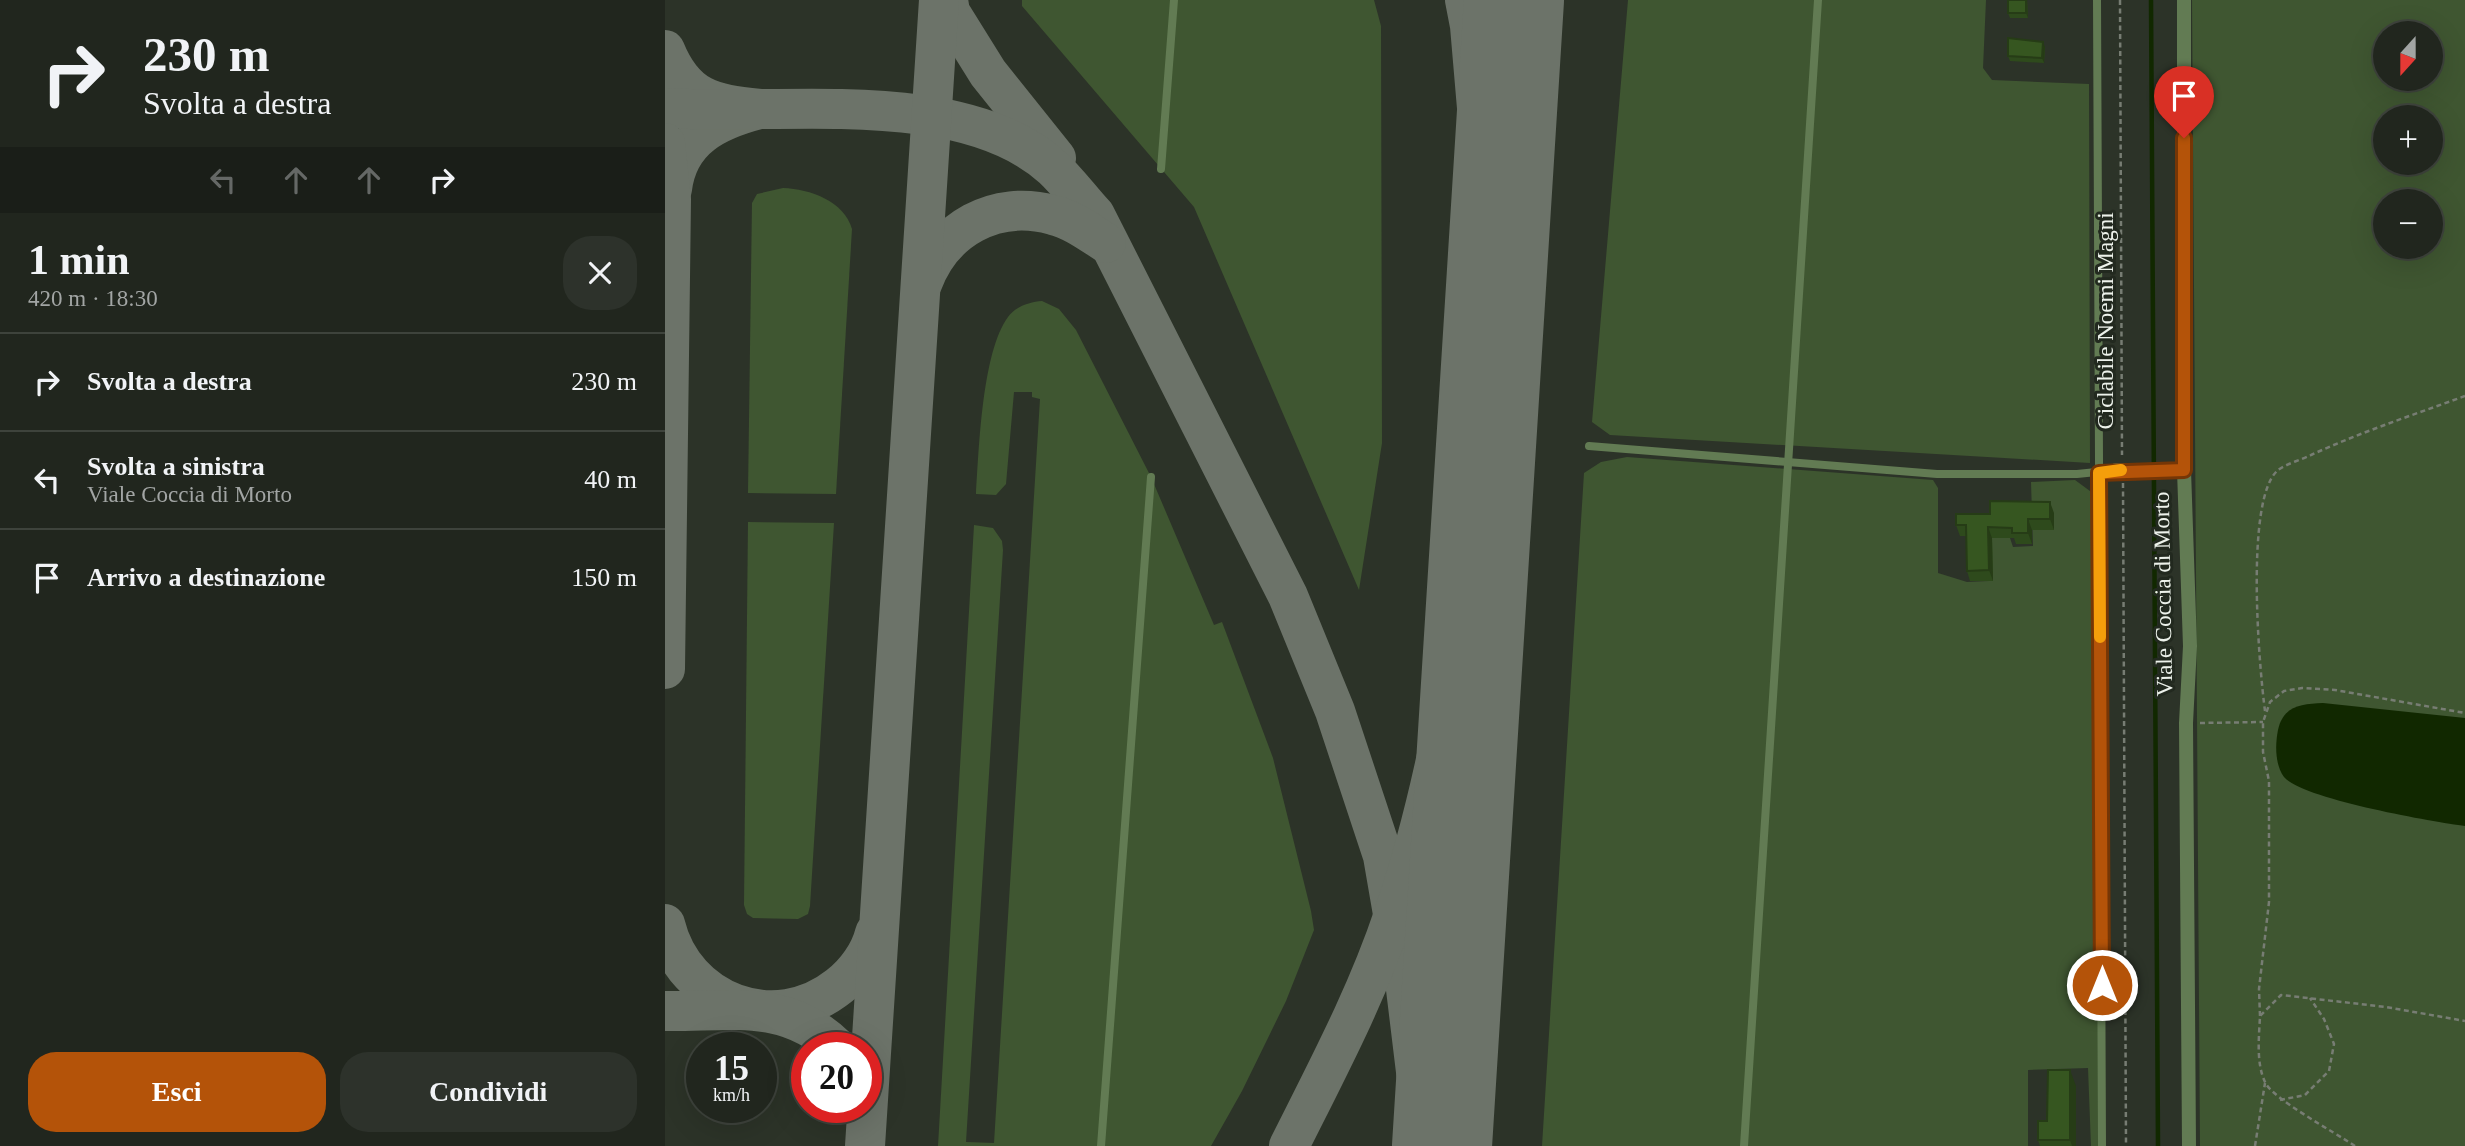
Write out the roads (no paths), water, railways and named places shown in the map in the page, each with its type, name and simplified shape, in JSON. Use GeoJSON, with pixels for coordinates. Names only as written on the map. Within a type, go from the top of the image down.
{"type":"FeatureCollection","features":[{"type":"Feature","properties":{"kind":"street","name":"Viale Coccia di Morto"},"geometry":{"type":"LineString","coordinates":[[2184,0],[2184,470],[2190,646],[2186,723],[2189,1146]]}},
{"type":"Feature","properties":{"kind":"street"},"geometry":{"type":"LineString","coordinates":[[2120,467],[2184,470]]}},
{"type":"Feature","properties":{"kind":"lane"},"geometry":{"type":"LineString","coordinates":[[1161,169],[1174,0]]}},
{"type":"Feature","properties":{"kind":"lane"},"geometry":{"type":"LineString","coordinates":[[1744,1146],[1818,0]]}},
{"type":"Feature","properties":{"kind":"lane"},"geometry":{"type":"LineString","coordinates":[[2097,0],[2102,1146]]}},
{"type":"Feature","properties":{"kind":"lane"},"geometry":{"type":"LineString","coordinates":[[1589,446],[1937,474],[2099,473],[2120,467]]}},
{"type":"Feature","properties":{"kind":"lane"},"geometry":{"type":"LineString","coordinates":[[1101,1146],[1150,477]]}},
{"type":"Feature","properties":{"kind":"waterway"},"geometry":{"type":"LineString","coordinates":[[2151,0],[2158,1146]]}}]}
